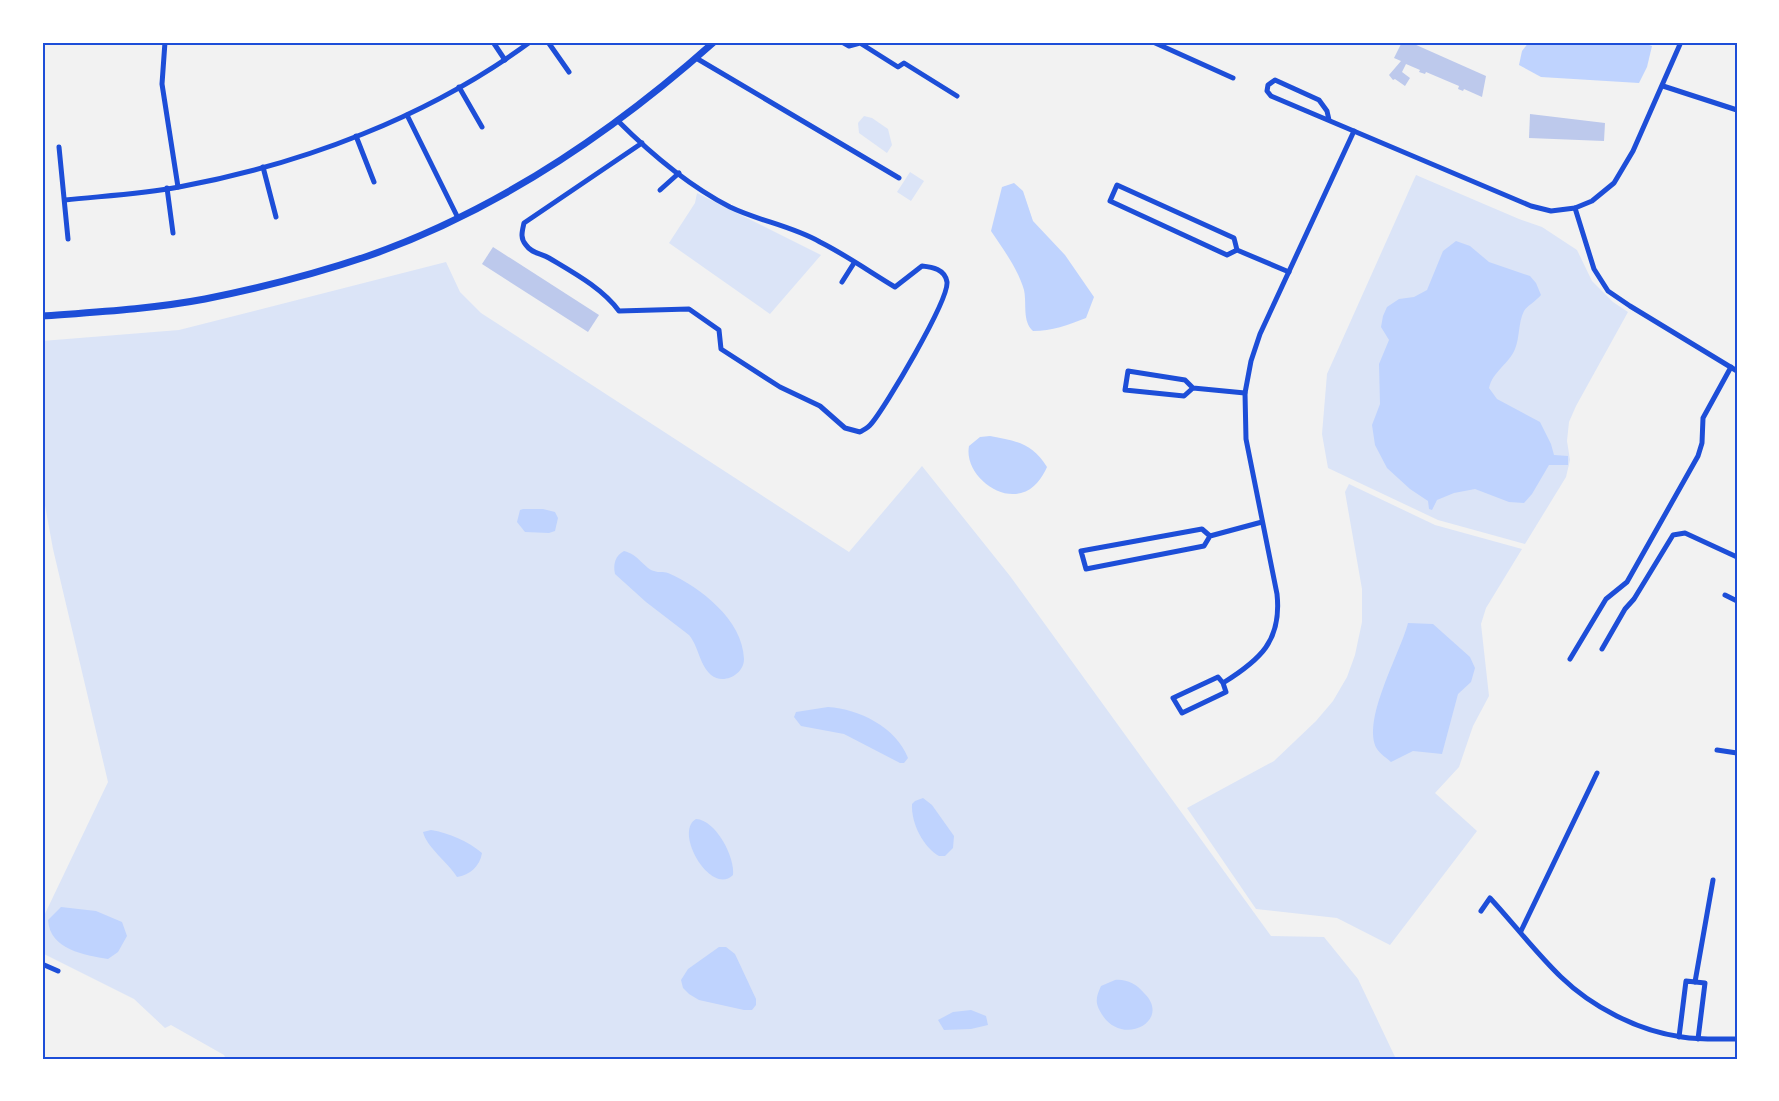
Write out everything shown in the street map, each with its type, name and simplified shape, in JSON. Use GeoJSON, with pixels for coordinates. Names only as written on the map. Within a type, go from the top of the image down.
{"type":"FeatureCollection","features":[{"type":"Feature","properties":{"kind":"street"},"geometry":{"type":"LineString","coordinates":[[165,42],[162,84],[178,187]]}},
{"type":"Feature","properties":{"kind":"street"},"geometry":{"type":"LineString","coordinates":[[493,42],[505,60]]}},
{"type":"Feature","properties":{"kind":"street"},"geometry":{"type":"LineString","coordinates":[[65,200],[178,187],[309,154],[407,115],[505,60],[530,42]]}},
{"type":"Feature","properties":{"kind":"street"},"geometry":{"type":"LineString","coordinates":[[548,42],[569,72]]}},
{"type":"Feature","properties":{"kind":"street"},"geometry":{"type":"LineString","coordinates":[[42,316],[110,311],[202,299],[287,280],[369,255],[458,218],[559,161],[618,120],[714,42]]}},
{"type":"Feature","properties":{"kind":"street"},"geometry":{"type":"LineString","coordinates":[[843,42],[849,46],[860,43],[898,67],[904,63],[957,96]]}},
{"type":"Feature","properties":{"kind":"street"},"geometry":{"type":"LineString","coordinates":[[1153,42],[1233,78]]}},
{"type":"Feature","properties":{"kind":"street"},"geometry":{"type":"LineString","coordinates":[[1329,120],[1327,111],[1319,100],[1275,80],[1268,85],[1267,91],[1271,96],[1531,206],[1551,211],[1575,208],[1599,196],[1614,183],[1633,151],[1681,42]]}},
{"type":"Feature","properties":{"kind":"street"},"geometry":{"type":"LineString","coordinates":[[696,58],[899,178]]}},
{"type":"Feature","properties":{"kind":"street"},"geometry":{"type":"LineString","coordinates":[[1663,86],[1737,110]]}},
{"type":"Feature","properties":{"kind":"street"},"geometry":{"type":"LineString","coordinates":[[459,87],[482,127]]}},
{"type":"Feature","properties":{"kind":"street"},"geometry":{"type":"LineString","coordinates":[[407,115],[458,218]]}},
{"type":"Feature","properties":{"kind":"street"},"geometry":{"type":"LineString","coordinates":[[618,120],[642,143],[707,194],[732,208],[796,230],[820,241],[895,287],[922,266],[934,267],[942,273],[947,281],[945,294],[937,313],[901,378],[870,426],[860,432],[845,428],[820,406],[780,387],[721,349],[719,330],[690,309],[619,310],[609,297],[546,256],[533,253],[525,245],[521,235],[524,223],[642,143]]}},
{"type":"Feature","properties":{"kind":"street"},"geometry":{"type":"LineString","coordinates":[[1223,683],[1249,668],[1265,650],[1275,630],[1279,611],[1246,439],[1245,393],[1251,361],[1260,334],[1354,131]]}},
{"type":"Feature","properties":{"kind":"street"},"geometry":{"type":"LineString","coordinates":[[356,136],[374,182]]}},
{"type":"Feature","properties":{"kind":"street"},"geometry":{"type":"LineString","coordinates":[[59,147],[68,239]]}},
{"type":"Feature","properties":{"kind":"street"},"geometry":{"type":"LineString","coordinates":[[263,167],[276,217]]}},
{"type":"Feature","properties":{"kind":"street"},"geometry":{"type":"LineString","coordinates":[[660,190],[679,173]]}},
{"type":"Feature","properties":{"kind":"street"},"geometry":{"type":"LineString","coordinates":[[1238,250],[1234,238],[1118,186],[1110,201],[1227,255],[1238,250],[1289,272]]}},
{"type":"Feature","properties":{"kind":"street"},"geometry":{"type":"LineString","coordinates":[[167,188],[173,233]]}},
{"type":"Feature","properties":{"kind":"street"},"geometry":{"type":"LineString","coordinates":[[1570,659],[1606,598],[1627,582],[1698,456],[1702,443],[1703,418],[1734,369],[1608,291],[1594,269],[1575,208]]}},
{"type":"Feature","properties":{"kind":"street"},"geometry":{"type":"LineString","coordinates":[[842,282],[854,263]]}},
{"type":"Feature","properties":{"kind":"street"},"geometry":{"type":"LineString","coordinates":[[1193,388],[1184,396],[1125,390],[1128,371],[1185,380],[1193,388],[1245,393]]}},
{"type":"Feature","properties":{"kind":"street"},"geometry":{"type":"LineString","coordinates":[[1210,536],[1202,529],[1081,551],[1082,560],[1086,569],[1204,546],[1210,536],[1262,522]]}},
{"type":"Feature","properties":{"kind":"street"},"geometry":{"type":"LineString","coordinates":[[1602,649],[1673,535],[1685,533],[1737,557]]}},
{"type":"Feature","properties":{"kind":"street"},"geometry":{"type":"LineString","coordinates":[[1725,595],[1737,601]]}},
{"type":"Feature","properties":{"kind":"street"},"geometry":{"type":"LineString","coordinates":[[1218,677],[1223,683],[1226,692],[1182,713],[1173,698],[1218,677]]}},
{"type":"Feature","properties":{"kind":"street"},"geometry":{"type":"LineString","coordinates":[[1717,750],[1737,753]]}},
{"type":"Feature","properties":{"kind":"street"},"geometry":{"type":"LineString","coordinates":[[1521,931],[1597,773]]}},
{"type":"Feature","properties":{"kind":"street"},"geometry":{"type":"LineString","coordinates":[[1695,982],[1713,880]]}},
{"type":"Feature","properties":{"kind":"street"},"geometry":{"type":"LineString","coordinates":[[1481,911],[1490,898],[1561,977],[1592,1002],[1618,1016],[1679,1037],[1737,1039]]}},
{"type":"Feature","properties":{"kind":"street"},"geometry":{"type":"LineString","coordinates":[[42,964],[58,971]]}},
{"type":"Feature","properties":{"kind":"street"},"geometry":{"type":"LineString","coordinates":[[1679,1037],[1686,981],[1705,983],[1698,1039]]}},
{"type":"Feature","properties":{"kind":"shaded area"},"geometry":{"type":"Polygon","coordinates":[[[864,116],[872,118],[888,129],[892,145],[887,153],[859,133],[858,123],[864,116]]]}},
{"type":"Feature","properties":{"kind":"shaded area"},"geometry":{"type":"Polygon","coordinates":[[[910,172],[924,181],[911,201],[897,192],[910,172]]]}},
{"type":"Feature","properties":{"kind":"shaded area"},"geometry":{"type":"Polygon","coordinates":[[[1416,175],[1542,227],[1577,250],[1592,281],[1613,302],[1628,312],[1569,422],[1567,441],[1570,460],[1566,477],[1525,544],[1438,520],[1328,468],[1322,434],[1327,374],[1416,175]]]}},
{"type":"Feature","properties":{"kind":"shaded area"},"geometry":{"type":"Polygon","coordinates":[[[697,193],[821,255],[770,314],[669,243],[695,203],[697,193]]]}},
{"type":"Feature","properties":{"kind":"shaded area"},"geometry":{"type":"Polygon","coordinates":[[[446,262],[460,292],[481,313],[849,552],[922,466],[1010,576],[1271,936],[1324,937],[1358,979],[1396,1059],[226,1059],[224,1055],[171,1025],[165,1028],[134,999],[42,953],[42,920],[108,782],[53,549],[42,489],[42,341],[179,330],[446,262]]]}},
{"type":"Feature","properties":{"kind":"shaded area"},"geometry":{"type":"Polygon","coordinates":[[[1349,484],[1435,525],[1522,549],[1486,608],[1481,624],[1489,696],[1473,726],[1459,767],[1435,793],[1477,831],[1390,945],[1337,918],[1256,909],[1187,808],[1274,761],[1316,721],[1333,701],[1347,677],[1355,655],[1362,622],[1362,589],[1345,492],[1349,484]]]}},
{"type":"Feature","properties":{"kind":"water"},"geometry":{"type":"Polygon","coordinates":[[[1529,42],[1641,42],[1652,46],[1647,67],[1639,83],[1541,77],[1519,65],[1522,51],[1529,42]]]}},
{"type":"Feature","properties":{"kind":"water"},"geometry":{"type":"Polygon","coordinates":[[[1014,183],[1023,191],[1033,221],[1065,255],[1094,297],[1086,318],[1047,330],[1033,331],[1027,322],[1025,295],[1018,274],[991,231],[1002,187],[1014,183]]]}},
{"type":"Feature","properties":{"kind":"water"},"geometry":{"type":"Polygon","coordinates":[[[1456,241],[1470,246],[1489,262],[1530,276],[1541,295],[1524,311],[1515,349],[1494,377],[1489,388],[1497,399],[1540,422],[1554,455],[1568,456],[1568,465],[1549,465],[1524,503],[1509,502],[1475,489],[1454,493],[1437,500],[1432,510],[1429,509],[1428,501],[1410,489],[1387,468],[1375,445],[1372,425],[1380,404],[1379,364],[1389,340],[1381,327],[1383,316],[1387,307],[1399,299],[1414,297],[1427,290],[1443,251],[1456,241]]]}},
{"type":"Feature","properties":{"kind":"water"},"geometry":{"type":"Polygon","coordinates":[[[990,436],[1023,444],[1041,459],[1047,467],[1034,486],[1021,493],[1011,494],[992,488],[984,482],[972,465],[969,446],[980,437],[990,436]]]}},
{"type":"Feature","properties":{"kind":"water"},"geometry":{"type":"Polygon","coordinates":[[[543,509],[555,512],[558,518],[555,531],[525,532],[517,522],[520,510],[543,509]]]}},
{"type":"Feature","properties":{"kind":"water"},"geometry":{"type":"Polygon","coordinates":[[[624,551],[633,555],[651,570],[668,573],[680,579],[718,607],[728,618],[742,645],[743,665],[737,674],[727,679],[711,675],[689,635],[646,602],[615,574],[615,561],[624,551]]]}},
{"type":"Feature","properties":{"kind":"water"},"geometry":{"type":"Polygon","coordinates":[[[1408,623],[1433,624],[1470,657],[1475,668],[1471,682],[1458,694],[1442,754],[1413,751],[1391,762],[1377,749],[1373,737],[1374,722],[1384,687],[1408,623]]]}},
{"type":"Feature","properties":{"kind":"water"},"geometry":{"type":"Polygon","coordinates":[[[828,707],[852,711],[886,729],[895,737],[908,758],[904,763],[900,763],[844,734],[801,726],[794,717],[796,712],[828,707]]]}},
{"type":"Feature","properties":{"kind":"water"},"geometry":{"type":"Polygon","coordinates":[[[923,798],[932,805],[954,836],[953,848],[945,856],[939,856],[933,852],[919,834],[912,804],[923,798]]]}},
{"type":"Feature","properties":{"kind":"water"},"geometry":{"type":"Polygon","coordinates":[[[696,819],[710,826],[723,841],[731,859],[733,875],[724,879],[715,877],[698,860],[689,836],[690,826],[696,819]]]}},
{"type":"Feature","properties":{"kind":"water"},"geometry":{"type":"Polygon","coordinates":[[[431,830],[458,838],[477,849],[482,853],[477,866],[457,877],[425,838],[423,832],[431,830]]]}},
{"type":"Feature","properties":{"kind":"water"},"geometry":{"type":"Polygon","coordinates":[[[61,907],[96,911],[122,922],[127,936],[118,952],[108,959],[79,953],[62,944],[50,930],[48,920],[61,907]]]}},
{"type":"Feature","properties":{"kind":"water"},"geometry":{"type":"Polygon","coordinates":[[[719,947],[726,947],[735,954],[756,999],[756,1005],[752,1010],[699,1000],[683,988],[681,980],[688,969],[719,947]]]}},
{"type":"Feature","properties":{"kind":"water"},"geometry":{"type":"Polygon","coordinates":[[[1115,980],[1127,981],[1134,985],[1151,1003],[1152,1012],[1149,1020],[1142,1026],[1122,1029],[1112,1025],[1100,1012],[1097,1001],[1101,986],[1115,980]]]}},
{"type":"Feature","properties":{"kind":"water"},"geometry":{"type":"Polygon","coordinates":[[[971,1010],[986,1016],[988,1025],[971,1029],[944,1030],[938,1020],[953,1012],[971,1010]]]}},
{"type":"Feature","properties":{"kind":"building"},"geometry":{"type":"Polygon","coordinates":[[[1402,42],[1416,42],[1414,44],[1486,76],[1482,97],[1464,89],[1463,91],[1458,89],[1459,86],[1426,72],[1425,74],[1419,72],[1420,70],[1406,64],[1402,72],[1410,78],[1405,86],[1393,80],[1389,75],[1401,61],[1394,58],[1402,42]]]}},
{"type":"Feature","properties":{"kind":"building"},"geometry":{"type":"Polygon","coordinates":[[[1530,114],[1605,123],[1604,141],[1529,138],[1530,114]]]}},
{"type":"Feature","properties":{"kind":"building"},"geometry":{"type":"Polygon","coordinates":[[[493,247],[599,315],[588,332],[482,264],[493,247]]]}}]}
